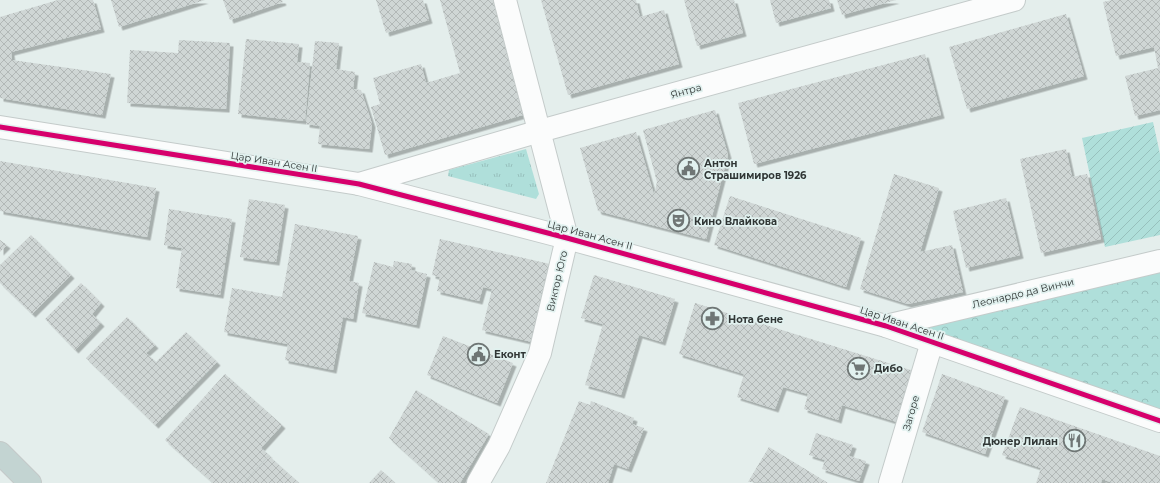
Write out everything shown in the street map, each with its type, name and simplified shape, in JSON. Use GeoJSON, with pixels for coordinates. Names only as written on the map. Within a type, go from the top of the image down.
{"type":"FeatureCollection","features":[{"type":"Feature","properties":{"kind":"highway"},"geometry":{"type":"LineString","coordinates":[[0,453],[30,483]]}},
{"type":"Feature","properties":{"kind":"street","name":"Виктор Юго"},"geometry":{"type":"LineString","coordinates":[[478,483],[499,446],[540,353],[567,238],[505,0]]}},
{"type":"Feature","properties":{"kind":"street","name":"Янтра"},"geometry":{"type":"LineString","coordinates":[[359,184],[540,131],[1014,0]]}},
{"type":"Feature","properties":{"kind":"street","name":"Цар Иван Асен II"},"geometry":{"type":"LineString","coordinates":[[0,127],[359,184],[567,238],[886,326],[1160,421]]}},
{"type":"Feature","properties":{"kind":"street","name":"Леонардо да Винчи"},"geometry":{"type":"LineString","coordinates":[[886,326],[1160,261]]}},
{"type":"Feature","properties":{"kind":"street","name":"Загоре"},"geometry":{"type":"LineString","coordinates":[[890,483],[932,342]]}},
{"type":"Feature","properties":{"kind":"green space"},"geometry":{"type":"Polygon","coordinates":[[[1153,122],[1160,154],[1160,235],[1105,247],[1082,138],[1153,122]]]}},
{"type":"Feature","properties":{"kind":"green space"},"geometry":{"type":"Polygon","coordinates":[[[526,149],[539,194],[536,199],[448,176],[449,170],[526,149]]]}},
{"type":"Feature","properties":{"kind":"green space"},"geometry":{"type":"Polygon","coordinates":[[[1160,261],[1160,421],[886,326],[1160,261]]]}},
{"type":"Feature","properties":{"kind":"building"},"geometry":{"type":"Polygon","coordinates":[[[58,0],[93,0],[101,29],[11,52],[12,60],[111,74],[102,115],[0,98],[0,17],[58,0]]]}},
{"type":"Feature","properties":{"kind":"building"},"geometry":{"type":"Polygon","coordinates":[[[111,0],[205,0],[119,27],[111,0]]]}},
{"type":"Feature","properties":{"kind":"building"},"geometry":{"type":"Polygon","coordinates":[[[223,0],[282,0],[283,2],[230,20],[223,0]]]}},
{"type":"Feature","properties":{"kind":"building"},"geometry":{"type":"Polygon","coordinates":[[[376,0],[423,0],[429,20],[386,33],[376,0]]]}},
{"type":"Feature","properties":{"kind":"building"},"geometry":{"type":"Polygon","coordinates":[[[440,0],[494,0],[526,114],[385,155],[371,107],[380,104],[373,78],[421,64],[426,83],[460,73],[440,0]]]}},
{"type":"Feature","properties":{"kind":"building"},"geometry":{"type":"Polygon","coordinates":[[[541,0],[636,0],[640,17],[664,10],[679,64],[568,95],[541,0]]]}},
{"type":"Feature","properties":{"kind":"building"},"geometry":{"type":"Polygon","coordinates":[[[684,0],[734,0],[743,33],[697,46],[684,0]]]}},
{"type":"Feature","properties":{"kind":"building"},"geometry":{"type":"Polygon","coordinates":[[[770,0],[829,0],[831,8],[776,23],[770,0]]]}},
{"type":"Feature","properties":{"kind":"building"},"geometry":{"type":"Polygon","coordinates":[[[837,0],[896,0],[842,15],[837,0]]]}},
{"type":"Feature","properties":{"kind":"building"},"geometry":{"type":"Polygon","coordinates":[[[1112,0],[1160,0],[1160,110],[1135,116],[1125,76],[1158,68],[1154,47],[1116,56],[1103,2],[1112,0]]]}},
{"type":"Feature","properties":{"kind":"building"},"geometry":{"type":"Polygon","coordinates":[[[1066,14],[1084,76],[967,109],[949,47],[1066,14]]]}},
{"type":"Feature","properties":{"kind":"building"},"geometry":{"type":"Polygon","coordinates":[[[246,39],[299,44],[297,62],[310,63],[305,121],[238,114],[246,39]]]}},
{"type":"Feature","properties":{"kind":"building"},"geometry":{"type":"Polygon","coordinates":[[[179,40],[230,43],[226,109],[127,103],[130,50],[178,53],[179,40]]]}},
{"type":"Feature","properties":{"kind":"building"},"geometry":{"type":"Polygon","coordinates":[[[315,41],[339,43],[336,69],[355,72],[353,89],[361,90],[372,124],[369,149],[318,144],[320,126],[306,124],[315,41]]]}},
{"type":"Feature","properties":{"kind":"building"},"geometry":{"type":"Polygon","coordinates":[[[925,54],[941,115],[754,164],[738,103],[925,54]]]}},
{"type":"Feature","properties":{"kind":"building","name":"Антон Страшимиров 1926"},"geometry":{"type":"Polygon","coordinates":[[[715,110],[728,155],[706,239],[598,211],[580,148],[636,132],[654,195],[657,182],[643,130],[715,110]]]}},
{"type":"Feature","properties":{"kind":"building"},"geometry":{"type":"Polygon","coordinates":[[[1066,149],[1072,177],[1087,174],[1101,239],[1041,253],[1020,159],[1066,149]]]}},
{"type":"Feature","properties":{"kind":"building"},"geometry":{"type":"Polygon","coordinates":[[[0,161],[156,188],[147,237],[0,211],[0,161]]]}},
{"type":"Feature","properties":{"kind":"building"},"geometry":{"type":"Polygon","coordinates":[[[894,174],[939,188],[920,252],[952,245],[963,292],[908,304],[860,289],[894,174]]]}},
{"type":"Feature","properties":{"kind":"building"},"geometry":{"type":"Polygon","coordinates":[[[730,196],[861,238],[846,287],[714,245],[730,196]]]}},
{"type":"Feature","properties":{"kind":"building"},"geometry":{"type":"Polygon","coordinates":[[[1006,198],[1020,255],[966,268],[953,211],[1006,198]]]}},
{"type":"Feature","properties":{"kind":"building"},"geometry":{"type":"Polygon","coordinates":[[[249,199],[285,205],[276,262],[240,257],[249,199]]]}},
{"type":"Feature","properties":{"kind":"building"},"geometry":{"type":"Polygon","coordinates":[[[169,209],[232,219],[220,295],[176,288],[182,248],[164,245],[169,209]]]}},
{"type":"Feature","properties":{"kind":"building"},"geometry":{"type":"Polygon","coordinates":[[[295,224],[358,236],[349,281],[359,283],[353,319],[343,317],[333,370],[285,360],[288,344],[224,332],[232,288],[282,297],[295,224]]]}},
{"type":"Feature","properties":{"kind":"building"},"geometry":{"type":"Polygon","coordinates":[[[31,235],[71,275],[32,314],[0,283],[0,265],[31,235]]]}},
{"type":"Feature","properties":{"kind":"building"},"geometry":{"type":"Polygon","coordinates":[[[440,239],[550,264],[532,342],[482,330],[492,289],[483,287],[479,301],[437,291],[440,277],[432,275],[440,239]]]}},
{"type":"Feature","properties":{"kind":"building"},"geometry":{"type":"Polygon","coordinates":[[[0,240],[7,245],[0,252],[0,240]]]}},
{"type":"Feature","properties":{"kind":"building"},"geometry":{"type":"Polygon","coordinates":[[[394,261],[412,264],[411,270],[427,274],[416,325],[362,313],[374,262],[393,267],[394,261]]]}},
{"type":"Feature","properties":{"kind":"building"},"geometry":{"type":"Polygon","coordinates":[[[594,275],[675,299],[662,342],[639,335],[621,395],[585,385],[603,324],[581,318],[594,275]]]}},
{"type":"Feature","properties":{"kind":"building"},"geometry":{"type":"Polygon","coordinates":[[[81,283],[101,303],[92,314],[101,323],[75,350],[45,319],[81,283]]]}},
{"type":"Feature","properties":{"kind":"building"},"geometry":{"type":"Polygon","coordinates":[[[695,303],[914,371],[897,422],[842,405],[838,420],[804,409],[808,394],[783,387],[775,409],[737,397],[744,374],[679,354],[695,303]]]}},
{"type":"Feature","properties":{"kind":"building"},"geometry":{"type":"Polygon","coordinates":[[[127,317],[155,345],[146,353],[156,362],[186,332],[217,362],[155,425],[86,358],[127,317]]]}},
{"type":"Feature","properties":{"kind":"building"},"geometry":{"type":"Polygon","coordinates":[[[443,336],[513,363],[497,403],[427,375],[443,336]]]}},
{"type":"Feature","properties":{"kind":"building"},"geometry":{"type":"Polygon","coordinates":[[[225,374],[282,425],[261,448],[269,455],[243,483],[213,483],[165,440],[225,374]]]}},
{"type":"Feature","properties":{"kind":"building"},"geometry":{"type":"Polygon","coordinates":[[[942,374],[1005,397],[985,454],[922,432],[942,374]]]}},
{"type":"Feature","properties":{"kind":"building"},"geometry":{"type":"Polygon","coordinates":[[[416,390],[489,434],[460,483],[439,483],[389,438],[416,390]]]}},
{"type":"Feature","properties":{"kind":"building"},"geometry":{"type":"Polygon","coordinates":[[[579,401],[590,405],[591,401],[634,418],[632,424],[644,428],[628,469],[614,464],[608,483],[546,483],[579,401]]]}},
{"type":"Feature","properties":{"kind":"building"},"geometry":{"type":"Polygon","coordinates":[[[1020,407],[1160,456],[1160,483],[1113,483],[1102,479],[1101,483],[1036,483],[1041,468],[1002,455],[1020,407]]]}},
{"type":"Feature","properties":{"kind":"building"},"geometry":{"type":"Polygon","coordinates":[[[816,433],[853,445],[849,456],[866,461],[859,481],[822,469],[825,460],[809,455],[816,433]]]}},
{"type":"Feature","properties":{"kind":"building"},"geometry":{"type":"Polygon","coordinates":[[[769,447],[828,483],[748,482],[769,447]]]}},
{"type":"Feature","properties":{"kind":"building"},"geometry":{"type":"Polygon","coordinates":[[[269,456],[299,483],[244,483],[269,456]]]}},
{"type":"Feature","properties":{"kind":"building"},"geometry":{"type":"Polygon","coordinates":[[[381,470],[395,483],[369,483],[381,470]]]}},
{"type":"Feature","properties":{"kind":"cycle path"},"geometry":{"type":"LineString","coordinates":[[0,127],[359,184],[567,238],[886,326],[1160,421]]}},
{"type":"Feature","properties":{"kind":"place","name":"Антон Страшимиров 1926"},"geometry":{"type":"Point","coordinates":[689,169]}},
{"type":"Feature","properties":{"kind":"place","name":"Кино Влайкова"},"geometry":{"type":"Point","coordinates":[678,221]}},
{"type":"Feature","properties":{"kind":"place","name":"Нота бене"},"geometry":{"type":"Point","coordinates":[712,319]}},
{"type":"Feature","properties":{"kind":"place","name":"Еконт"},"geometry":{"type":"Point","coordinates":[478,354]}},
{"type":"Feature","properties":{"kind":"place","name":"Дибо"},"geometry":{"type":"Point","coordinates":[858,368]}},
{"type":"Feature","properties":{"kind":"place","name":"Дюнер Лилан"},"geometry":{"type":"Point","coordinates":[1074,441]}}]}
